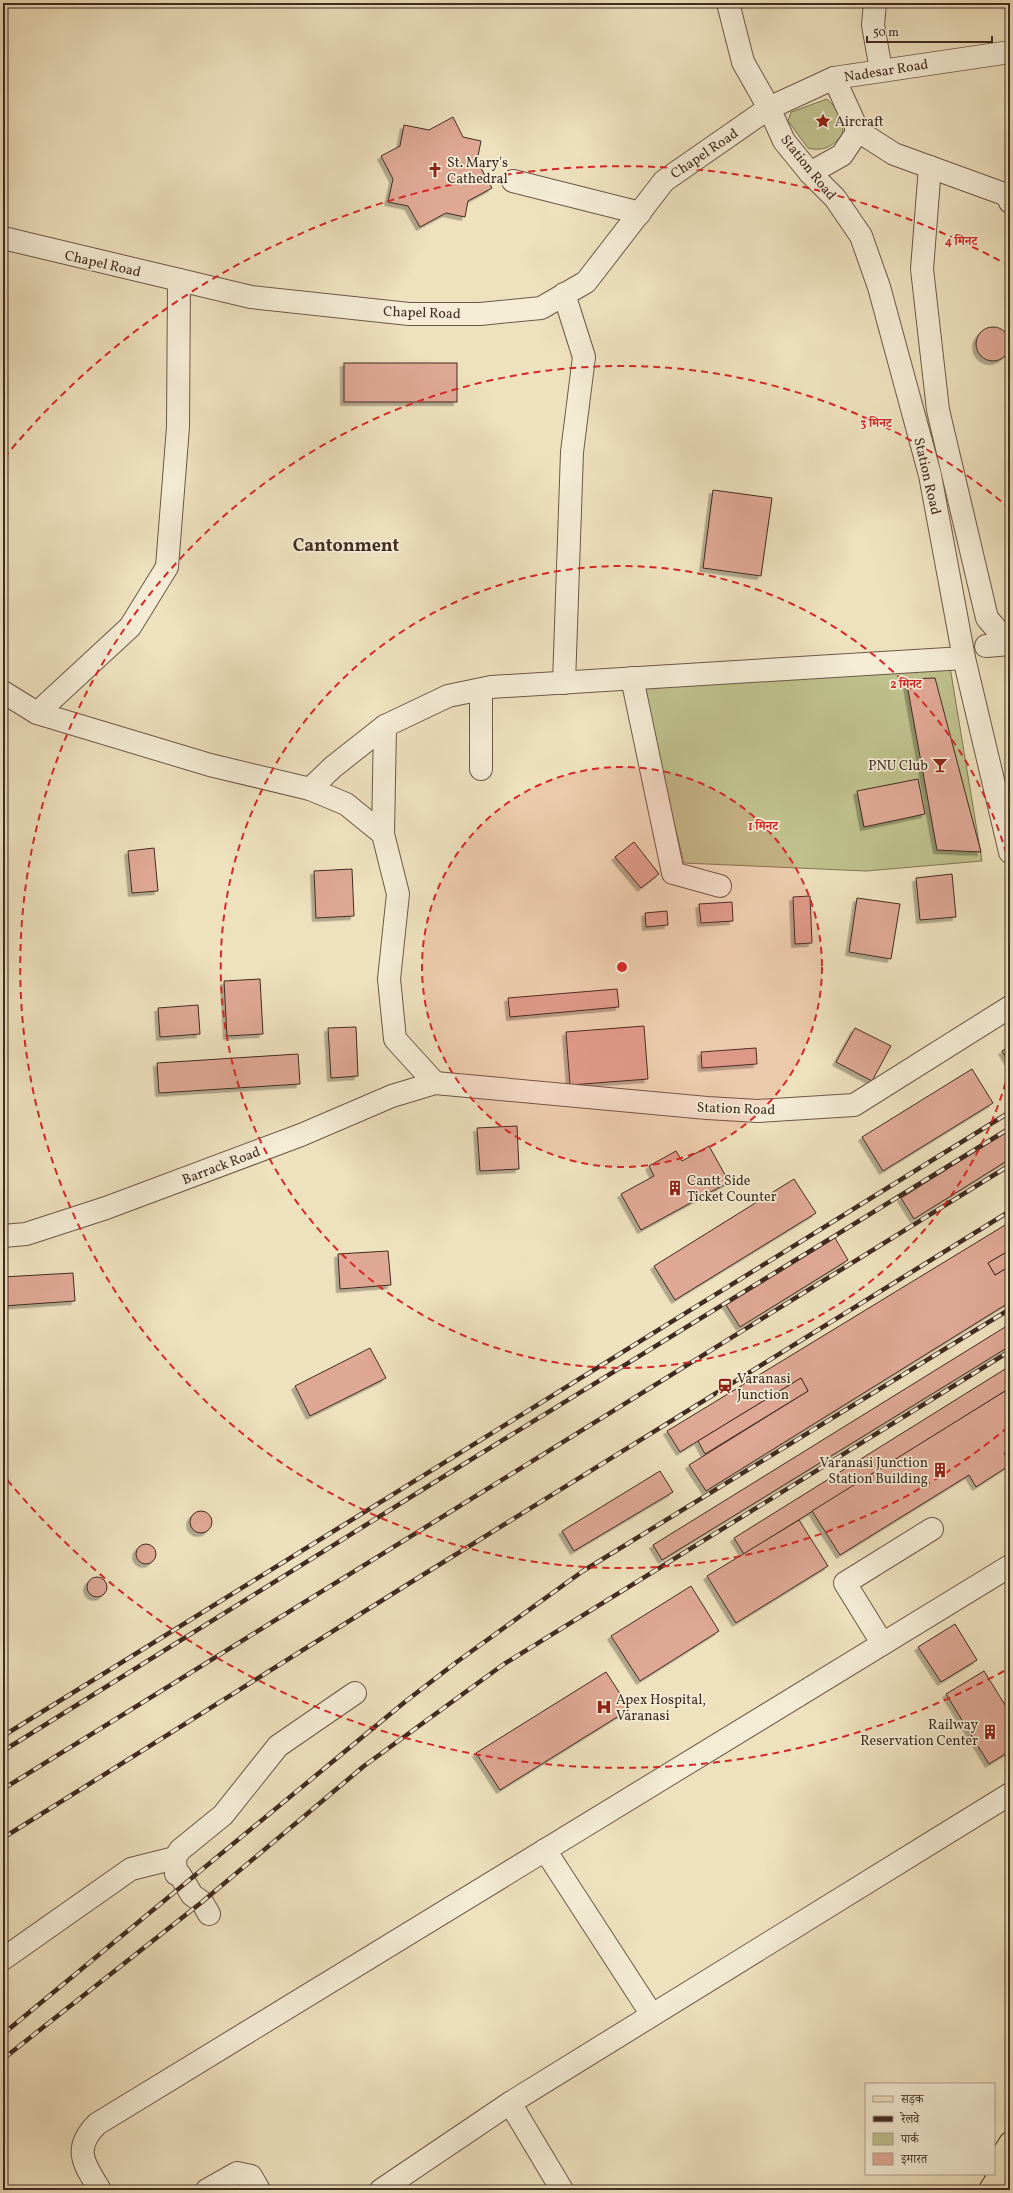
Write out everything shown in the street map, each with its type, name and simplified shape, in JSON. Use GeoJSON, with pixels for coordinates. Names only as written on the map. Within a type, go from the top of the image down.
{"type":"FeatureCollection","features":[{"type":"Feature","properties":{"kind":"main road"},"geometry":{"type":"LineString","coordinates":[[995,2167],[1010,2143]]}},
{"type":"Feature","properties":{"kind":"main road"},"geometry":{"type":"LineString","coordinates":[[990,2190],[1010,2159]]}},
{"type":"Feature","properties":{"kind":"main road"},"geometry":{"type":"LineString","coordinates":[[981,2190],[990,2175]]}},
{"type":"Feature","properties":{"kind":"street","name":"Station Road"},"geometry":{"type":"LineString","coordinates":[[728,3],[743,62],[769,108],[784,141],[810,173],[835,198],[861,236],[879,287],[930,476],[964,658],[1010,852]]}},
{"type":"Feature","properties":{"kind":"street"},"geometry":{"type":"LineString","coordinates":[[875,3],[874,25],[880,70]]}},
{"type":"Feature","properties":{"kind":"street","name":"Nadesar Road"},"geometry":{"type":"LineString","coordinates":[[769,108],[834,78],[1010,52]]}},
{"type":"Feature","properties":{"kind":"street"},"geometry":{"type":"LineString","coordinates":[[834,78],[858,130],[894,154],[1007,195],[1010,202]]}},
{"type":"Feature","properties":{"kind":"street","name":"Chapel Road"},"geometry":{"type":"LineString","coordinates":[[3,238],[251,297],[409,314],[480,314],[541,308],[586,282],[664,181],[769,108]]}},
{"type":"Feature","properties":{"kind":"street"},"geometry":{"type":"LineString","coordinates":[[810,173],[842,155],[858,130]]}},
{"type":"Feature","properties":{"kind":"street"},"geometry":{"type":"LineString","coordinates":[[930,167],[922,270],[938,410],[987,618],[1010,644]]}},
{"type":"Feature","properties":{"kind":"street"},"geometry":{"type":"LineString","coordinates":[[513,181],[640,213]]}},
{"type":"Feature","properties":{"kind":"street"},"geometry":{"type":"LineString","coordinates":[[37,713],[130,627],[167,567],[178,427],[179,280]]}},
{"type":"Feature","properties":{"kind":"street"},"geometry":{"type":"LineString","coordinates":[[564,294],[584,356],[572,452],[564,683]]}},
{"type":"Feature","properties":{"kind":"street"},"geometry":{"type":"LineString","coordinates":[[986,646],[1010,644]]}},
{"type":"Feature","properties":{"kind":"street"},"geometry":{"type":"LineString","coordinates":[[310,789],[333,767],[385,726],[448,696],[481,690],[564,683],[964,658]]}},
{"type":"Feature","properties":{"kind":"street"},"geometry":{"type":"LineString","coordinates":[[632,678],[673,873],[720,886]]}},
{"type":"Feature","properties":{"kind":"street"},"geometry":{"type":"LineString","coordinates":[[481,690],[481,769]]}},
{"type":"Feature","properties":{"kind":"street"},"geometry":{"type":"LineString","coordinates":[[3,692],[37,713],[210,765],[310,789],[346,804],[383,834]]}},
{"type":"Feature","properties":{"kind":"street"},"geometry":{"type":"LineString","coordinates":[[385,726],[383,834],[398,894],[389,978],[395,1039],[435,1083]]}},
{"type":"Feature","properties":{"kind":"street","name":"Station Road"},"geometry":{"type":"LineString","coordinates":[[435,1083],[707,1108],[758,1110],[854,1105],[1010,1007]]}},
{"type":"Feature","properties":{"kind":"street","name":"Barrack Road"},"geometry":{"type":"LineString","coordinates":[[3,1236],[26,1234],[106,1208],[301,1135],[392,1096],[435,1083]]}},
{"type":"Feature","properties":{"kind":"street"},"geometry":{"type":"LineString","coordinates":[[882,1643],[844,1583],[932,1529]]}},
{"type":"Feature","properties":{"kind":"street"},"geometry":{"type":"LineString","coordinates":[[100,2190],[88,2170],[82,2154],[83,2142],[87,2134],[97,2124],[1010,1566]]}},
{"type":"Feature","properties":{"kind":"street"},"geometry":{"type":"LineString","coordinates":[[209,1914],[197,1890],[186,1883],[180,1874],[176,1874],[175,1858],[180,1850],[223,1815],[278,1746],[355,1693]]}},
{"type":"Feature","properties":{"kind":"street"},"geometry":{"type":"LineString","coordinates":[[381,2190],[510,2103],[1010,1794]]}},
{"type":"Feature","properties":{"kind":"street"},"geometry":{"type":"LineString","coordinates":[[545,1850],[652,2015]]}},
{"type":"Feature","properties":{"kind":"street"},"geometry":{"type":"LineString","coordinates":[[3,1959],[131,1869],[175,1858]]}},
{"type":"Feature","properties":{"kind":"street"},"geometry":{"type":"LineString","coordinates":[[510,2103],[562,2190]]}},
{"type":"Feature","properties":{"kind":"street"},"geometry":{"type":"LineString","coordinates":[[207,2190],[237,2173],[251,2176],[259,2190]]}},
{"type":"Feature","properties":{"kind":"green space"},"geometry":{"type":"Polygon","coordinates":[[[827,99],[841,113],[843,134],[836,142],[828,147],[819,149],[808,148],[788,121],[791,112],[827,99]]]}},
{"type":"Feature","properties":{"kind":"green space"},"geometry":{"type":"Polygon","coordinates":[[[949,661],[982,861],[866,871],[684,863],[640,685],[949,661]]]}},
{"type":"Feature","properties":{"kind":"building","name":"St. Mary's Cathedral"},"geometry":{"type":"Polygon","coordinates":[[[453,117],[463,137],[481,141],[477,161],[492,188],[468,201],[465,217],[446,213],[420,227],[408,206],[388,202],[393,179],[381,156],[400,146],[404,125],[429,130],[453,117]]]}},
{"type":"Feature","properties":{"kind":"building"},"geometry":{"type":"Polygon","coordinates":[[[993,327],[1005,332],[1010,344],[1005,356],[993,361],[981,356],[976,344],[981,332],[993,327]]]}},
{"type":"Feature","properties":{"kind":"building"},"geometry":{"type":"Polygon","coordinates":[[[344,363],[457,363],[457,402],[344,402],[344,363]]]}},
{"type":"Feature","properties":{"kind":"building"},"geometry":{"type":"Polygon","coordinates":[[[713,490],[772,498],[761,576],[703,568],[713,490]]]}},
{"type":"Feature","properties":{"kind":"building","name":"PNU Club"},"geometry":{"type":"Polygon","coordinates":[[[935,678],[981,852],[937,850],[906,679],[935,678]]]}},
{"type":"Feature","properties":{"kind":"building"},"geometry":{"type":"Polygon","coordinates":[[[918,779],[925,814],[864,827],[857,791],[918,779]]]}},
{"type":"Feature","properties":{"kind":"building"},"geometry":{"type":"Polygon","coordinates":[[[634,842],[659,874],[641,888],[615,857],[634,842]]]}},
{"type":"Feature","properties":{"kind":"building"},"geometry":{"type":"Polygon","coordinates":[[[154,848],[158,891],[132,893],[128,851],[154,848]]]}},
{"type":"Feature","properties":{"kind":"building"},"geometry":{"type":"Polygon","coordinates":[[[352,869],[354,916],[316,918],[314,871],[352,869]]]}},
{"type":"Feature","properties":{"kind":"building"},"geometry":{"type":"Polygon","coordinates":[[[952,874],[956,917],[920,920],[916,878],[952,874]]]}},
{"type":"Feature","properties":{"kind":"building"},"geometry":{"type":"Polygon","coordinates":[[[810,896],[812,943],[795,944],[793,897],[810,896]]]}},
{"type":"Feature","properties":{"kind":"building"},"geometry":{"type":"Polygon","coordinates":[[[857,898],[900,904],[891,959],[849,952],[857,898]]]}},
{"type":"Feature","properties":{"kind":"building"},"geometry":{"type":"Polygon","coordinates":[[[732,902],[733,921],[701,923],[699,904],[732,902]]]}},
{"type":"Feature","properties":{"kind":"building"},"geometry":{"type":"Polygon","coordinates":[[[667,911],[668,925],[646,927],[645,913],[667,911]]]}},
{"type":"Feature","properties":{"kind":"building"},"geometry":{"type":"Polygon","coordinates":[[[260,979],[263,1034],[227,1036],[224,981],[260,979]]]}},
{"type":"Feature","properties":{"kind":"building"},"geometry":{"type":"Polygon","coordinates":[[[617,989],[619,1007],[510,1017],[508,998],[617,989]]]}},
{"type":"Feature","properties":{"kind":"building"},"geometry":{"type":"Polygon","coordinates":[[[198,1005],[200,1034],[160,1037],[158,1008],[198,1005]]]}},
{"type":"Feature","properties":{"kind":"building"},"geometry":{"type":"Polygon","coordinates":[[[644,1026],[648,1079],[570,1085],[566,1032],[644,1026]]]}},
{"type":"Feature","properties":{"kind":"building"},"geometry":{"type":"Polygon","coordinates":[[[356,1027],[358,1076],[331,1078],[328,1028],[356,1027]]]}},
{"type":"Feature","properties":{"kind":"building"},"geometry":{"type":"Polygon","coordinates":[[[855,1028],[891,1046],[872,1081],[836,1062],[855,1028]]]}},
{"type":"Feature","properties":{"kind":"building"},"geometry":{"type":"Polygon","coordinates":[[[1010,1046],[1010,1064],[1002,1051],[1010,1046]]]}},
{"type":"Feature","properties":{"kind":"building"},"geometry":{"type":"Polygon","coordinates":[[[756,1048],[757,1064],[702,1068],[701,1052],[756,1048]]]}},
{"type":"Feature","properties":{"kind":"building"},"geometry":{"type":"Polygon","coordinates":[[[298,1054],[300,1084],[159,1093],[157,1063],[298,1054]]]}},
{"type":"Feature","properties":{"kind":"building"},"geometry":{"type":"Polygon","coordinates":[[[972,1069],[993,1103],[883,1171],[862,1137],[972,1069]]]}},
{"type":"Feature","properties":{"kind":"building"},"geometry":{"type":"Polygon","coordinates":[[[517,1126],[519,1169],[480,1171],[477,1128],[517,1126]]]}},
{"type":"Feature","properties":{"kind":"building"},"geometry":{"type":"Polygon","coordinates":[[[1010,1130],[1010,1159],[914,1219],[901,1198],[1010,1130]]]}},
{"type":"Feature","properties":{"kind":"building","name":"Cantt Side Ticket Counter"},"geometry":{"type":"Polygon","coordinates":[[[709,1146],[729,1182],[641,1230],[621,1194],[654,1176],[649,1166],[676,1151],[682,1161],[709,1146]]]}},
{"type":"Feature","properties":{"kind":"building"},"geometry":{"type":"Polygon","coordinates":[[[794,1179],[816,1213],[675,1300],[654,1266],[794,1179]]]}},
{"type":"Feature","properties":{"kind":"building"},"geometry":{"type":"Polygon","coordinates":[[[1010,1222],[1010,1250],[988,1263],[995,1275],[1010,1266],[1010,1302],[706,1491],[689,1465],[808,1391],[801,1378],[680,1452],[667,1431],[1010,1222]]]}},
{"type":"Feature","properties":{"kind":"building"},"geometry":{"type":"Polygon","coordinates":[[[835,1238],[848,1260],[740,1327],[726,1305],[835,1238]]]}},
{"type":"Feature","properties":{"kind":"building"},"geometry":{"type":"Polygon","coordinates":[[[1010,1250],[1010,1266],[995,1275],[988,1263],[1010,1250]]]}},
{"type":"Feature","properties":{"kind":"building"},"geometry":{"type":"Polygon","coordinates":[[[388,1251],[391,1285],[340,1289],[338,1254],[388,1251]]]}},
{"type":"Feature","properties":{"kind":"building"},"geometry":{"type":"Polygon","coordinates":[[[73,1273],[75,1301],[3,1306],[3,1277],[73,1273]]]}},
{"type":"Feature","properties":{"kind":"building"},"geometry":{"type":"Polygon","coordinates":[[[1010,1324],[1010,1346],[662,1560],[653,1545],[1010,1324]]]}},
{"type":"Feature","properties":{"kind":"building"},"geometry":{"type":"Polygon","coordinates":[[[370,1348],[386,1378],[310,1416],[295,1386],[370,1348]]]}},
{"type":"Feature","properties":{"kind":"building"},"geometry":{"type":"Polygon","coordinates":[[[1010,1366],[1010,1388],[744,1554],[734,1538],[1010,1366]]]}},
{"type":"Feature","properties":{"kind":"building"},"geometry":{"type":"Polygon","coordinates":[[[801,1378],[808,1391],[705,1454],[698,1441],[801,1378]]]}},
{"type":"Feature","properties":{"kind":"building","name":"Varanasi Junction Station Building"},"geometry":{"type":"Polygon","coordinates":[[[1010,1388],[1010,1449],[1004,1453],[1010,1465],[976,1487],[969,1475],[840,1555],[812,1511],[1010,1388]]]}},
{"type":"Feature","properties":{"kind":"building"},"geometry":{"type":"Polygon","coordinates":[[[660,1471],[673,1492],[574,1551],[562,1531],[660,1471]]]}},
{"type":"Feature","properties":{"kind":"building"},"geometry":{"type":"Polygon","coordinates":[[[201,1511],[209,1514],[212,1522],[209,1530],[201,1533],[193,1530],[190,1522],[193,1514],[201,1511]]]}},
{"type":"Feature","properties":{"kind":"building"},"geometry":{"type":"Polygon","coordinates":[[[799,1520],[828,1566],[736,1623],[707,1576],[799,1520]]]}},
{"type":"Feature","properties":{"kind":"building"},"geometry":{"type":"Polygon","coordinates":[[[142,1544],[150,1544],[156,1550],[156,1558],[150,1564],[142,1564],[136,1558],[136,1550],[142,1544]]]}},
{"type":"Feature","properties":{"kind":"building"},"geometry":{"type":"Polygon","coordinates":[[[97,1577],[104,1580],[107,1587],[104,1594],[97,1597],[90,1594],[87,1587],[90,1580],[97,1577]]]}},
{"type":"Feature","properties":{"kind":"building"},"geometry":{"type":"Polygon","coordinates":[[[691,1586],[719,1631],[640,1681],[611,1636],[691,1586]]]}},
{"type":"Feature","properties":{"kind":"building"},"geometry":{"type":"Polygon","coordinates":[[[955,1624],[977,1660],[941,1682],[918,1647],[955,1624]]]}},
{"type":"Feature","properties":{"kind":"building","name":"Railway Reservation Center"},"geometry":{"type":"Polygon","coordinates":[[[984,1671],[1010,1713],[1010,1751],[989,1764],[946,1694],[984,1671]]]}},
{"type":"Feature","properties":{"kind":"building"},"geometry":{"type":"Polygon","coordinates":[[[606,1672],[630,1709],[500,1790],[476,1753],[606,1672]]]}},
{"type":"Feature","properties":{"kind":"railway"},"geometry":{"type":"LineString","coordinates":[[3,1736],[1010,1112]]}},
{"type":"Feature","properties":{"kind":"railway"},"geometry":{"type":"LineString","coordinates":[[3,1751],[459,1467],[1010,1128]]}},
{"type":"Feature","properties":{"kind":"railway"},"geometry":{"type":"LineString","coordinates":[[3,1789],[1010,1165]]}},
{"type":"Feature","properties":{"kind":"railway"},"geometry":{"type":"LineString","coordinates":[[3,1838],[413,1581],[1010,1211]]}},
{"type":"Feature","properties":{"kind":"railway"},"geometry":{"type":"LineString","coordinates":[[3,2034],[406,1701],[458,1661],[583,1571],[1010,1309]]}},
{"type":"Feature","properties":{"kind":"railway"},"geometry":{"type":"LineString","coordinates":[[3,2059],[202,1902],[364,1766],[504,1664],[1010,1351]]}},
{"type":"Feature","properties":{"kind":"place","name":"Aircraft"},"geometry":{"type":"Point","coordinates":[823,121]}},
{"type":"Feature","properties":{"kind":"place","name":"St. Mary's Cathedral"},"geometry":{"type":"Point","coordinates":[435,170]}},
{"type":"Feature","properties":{"kind":"place","name":"PNU Club"},"geometry":{"type":"Point","coordinates":[940,765]}},
{"type":"Feature","properties":{"kind":"place","name":"Cantt Side Ticket Counter"},"geometry":{"type":"Point","coordinates":[675,1188]}},
{"type":"Feature","properties":{"kind":"place","name":"Varanasi Junction"},"geometry":{"type":"Point","coordinates":[725,1386]}},
{"type":"Feature","properties":{"kind":"place","name":"Varanasi Junction Station Building"},"geometry":{"type":"Point","coordinates":[940,1470]}},
{"type":"Feature","properties":{"kind":"place","name":"Apex Hospital, Varanasi"},"geometry":{"type":"Point","coordinates":[604,1707]}},
{"type":"Feature","properties":{"kind":"place","name":"Railway Reservation Center"},"geometry":{"type":"Point","coordinates":[990,1732]}},
{"type":"Feature","properties":{"kind":"district","name":"Cantonment"},"geometry":{"type":"Point","coordinates":[346,545]}}]}
